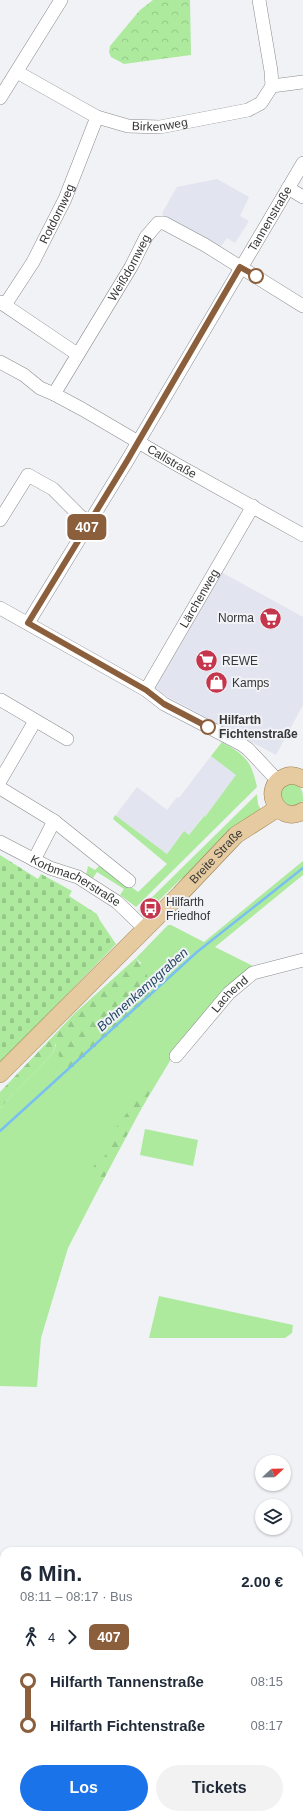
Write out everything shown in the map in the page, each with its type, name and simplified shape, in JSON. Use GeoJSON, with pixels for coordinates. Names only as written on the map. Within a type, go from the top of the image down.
{"type":"FeatureCollection","features":[{"type":"Feature","properties":{"kind":"main road"},"geometry":{"type":"LineString","coordinates":[[303,779],[291,775],[278,781],[274,787],[273,796],[278,808],[284,812],[291,814],[303,811]]}},
{"type":"Feature","properties":{"kind":"main road","name":"Breite Straße"},"geometry":{"type":"LineString","coordinates":[[0,1074],[145,929],[236,835],[278,808]]}},
{"type":"Feature","properties":{"kind":"street"},"geometry":{"type":"LineString","coordinates":[[0,98],[61,0]]}},
{"type":"Feature","properties":{"kind":"street"},"geometry":{"type":"LineString","coordinates":[[259,0],[271,71],[272,86],[303,82]]}},
{"type":"Feature","properties":{"kind":"street","name":"Birkenweg"},"geometry":{"type":"LineString","coordinates":[[17,72],[97,117],[128,126],[160,127],[248,110],[261,103],[268,95],[272,86]]}},
{"type":"Feature","properties":{"kind":"street","name":"Rotdornweg"},"geometry":{"type":"LineString","coordinates":[[3,304],[33,262],[65,199],[97,117]]}},
{"type":"Feature","properties":{"kind":"street","name":"Tannenstraße"},"geometry":{"type":"LineString","coordinates":[[28,623],[138,442],[240,267],[303,163]]}},
{"type":"Feature","properties":{"kind":"street"},"geometry":{"type":"LineString","coordinates":[[288,188],[303,197]]}},
{"type":"Feature","properties":{"kind":"street","name":"Weißdornweg"},"geometry":{"type":"LineString","coordinates":[[54,394],[127,273],[146,238],[158,223],[171,227],[240,267]]}},
{"type":"Feature","properties":{"kind":"street"},"geometry":{"type":"LineString","coordinates":[[240,267],[303,306]]}},
{"type":"Feature","properties":{"kind":"street"},"geometry":{"type":"LineString","coordinates":[[3,304],[77,354]]}},
{"type":"Feature","properties":{"kind":"street","name":"Callstraße"},"geometry":{"type":"LineString","coordinates":[[0,362],[24,375],[40,388],[54,394],[303,535]]}},
{"type":"Feature","properties":{"kind":"street"},"geometry":{"type":"LineString","coordinates":[[0,520],[28,475],[52,489],[80,516],[90,522]]}},
{"type":"Feature","properties":{"kind":"street","name":"Lärchenweg"},"geometry":{"type":"LineString","coordinates":[[146,690],[253,506]]}},
{"type":"Feature","properties":{"kind":"street"},"geometry":{"type":"LineString","coordinates":[[0,608],[146,690],[164,704],[241,744],[258,758],[278,781]]}},
{"type":"Feature","properties":{"kind":"street"},"geometry":{"type":"LineString","coordinates":[[1,700],[67,739]]}},
{"type":"Feature","properties":{"kind":"street"},"geometry":{"type":"LineString","coordinates":[[0,781],[35,721]]}},
{"type":"Feature","properties":{"kind":"street"},"geometry":{"type":"LineString","coordinates":[[0,788],[54,821],[129,881]]}},
{"type":"Feature","properties":{"kind":"street"},"geometry":{"type":"LineString","coordinates":[[34,860],[54,821]]}},
{"type":"Feature","properties":{"kind":"street","name":"Korbmacherstraße"},"geometry":{"type":"LineString","coordinates":[[0,842],[34,860],[78,877],[117,902],[145,929]]}},
{"type":"Feature","properties":{"kind":"street","name":"Lachend"},"geometry":{"type":"LineString","coordinates":[[176,1056],[229,993],[253,973],[303,960]]}},
{"type":"Feature","properties":{"kind":"shaded area"},"geometry":{"type":"Polygon","coordinates":[[[217,179],[249,197],[240,216],[249,221],[235,243],[227,238],[219,249],[164,219],[162,213],[177,187],[217,179]]]}},
{"type":"Feature","properties":{"kind":"shaded area"},"geometry":{"type":"Polygon","coordinates":[[[221,572],[303,617],[303,705],[276,755],[153,689],[221,572]]]}},
{"type":"Feature","properties":{"kind":"shaded area"},"geometry":{"type":"Polygon","coordinates":[[[211,756],[237,775],[205,817],[203,816],[189,835],[184,831],[167,854],[115,816],[137,787],[167,810],[177,797],[179,798],[211,756]]]}},
{"type":"Feature","properties":{"kind":"green space"},"geometry":{"type":"Polygon","coordinates":[[[153,0],[190,0],[191,55],[124,64],[111,57],[109,52],[110,46],[140,10],[153,0]]]}},
{"type":"Feature","properties":{"kind":"green space"},"geometry":{"type":"Polygon","coordinates":[[[222,742],[246,759],[252,770],[257,787],[136,907],[120,895],[124,889],[97,872],[93,878],[86,875],[88,866],[95,870],[100,865],[104,866],[138,892],[167,864],[113,819],[115,815],[167,854],[184,831],[189,835],[204,816],[205,817],[236,775],[211,756],[222,742]]]}},
{"type":"Feature","properties":{"kind":"green space"},"geometry":{"type":"Polygon","coordinates":[[[289,783],[296,785],[302,790],[303,801],[295,807],[283,804],[280,790],[289,783]]]}},
{"type":"Feature","properties":{"kind":"green space"},"geometry":{"type":"Polygon","coordinates":[[[257,794],[258,804],[261,810],[185,879],[182,878],[155,904],[158,906],[149,911],[138,911],[257,794]]]}},
{"type":"Feature","properties":{"kind":"green space"},"geometry":{"type":"Polygon","coordinates":[[[0,855],[38,879],[41,874],[72,891],[69,896],[97,914],[116,944],[0,1063],[0,855]]]}},
{"type":"Feature","properties":{"kind":"green space"},"geometry":{"type":"Polygon","coordinates":[[[303,861],[303,875],[215,947],[253,966],[201,1022],[173,1056],[135,1119],[68,1248],[41,1338],[37,1387],[0,1386],[0,1108],[53,1053],[57,1042],[64,1077],[141,963],[136,958],[168,925],[171,925],[204,942],[303,861]]]}},
{"type":"Feature","properties":{"kind":"green space"},"geometry":{"type":"Polygon","coordinates":[[[136,958],[147,975],[152,1004],[72,1076],[64,1078],[56,1043],[53,1053],[0,1108],[0,1092],[75,1013],[136,958]]]}},
{"type":"Feature","properties":{"kind":"green space"},"geometry":{"type":"Polygon","coordinates":[[[142,1085],[153,1087],[101,1184],[93,1171],[94,1165],[104,1157],[113,1144],[117,1126],[133,1105],[142,1085]]]}},
{"type":"Feature","properties":{"kind":"green space"},"geometry":{"type":"Polygon","coordinates":[[[145,1129],[198,1140],[193,1166],[140,1155],[145,1129]]]}},
{"type":"Feature","properties":{"kind":"green space"},"geometry":{"type":"Polygon","coordinates":[[[159,1296],[293,1325],[292,1333],[285,1338],[149,1338],[159,1296]]]}},
{"type":"Feature","properties":{"kind":"waterway","name":"Bohnenkampgraben"},"geometry":{"type":"LineString","coordinates":[[0,1131],[197,952],[303,868]]}},
{"type":"Feature","properties":{"kind":"bus line","name":"407"},"geometry":{"type":"LineString","coordinates":[[208,727],[164,704],[146,690],[28,623],[127,461],[220,304],[240,267],[256,276]]}},
{"type":"Feature","properties":{"kind":"place","name":"Norma"},"geometry":{"type":"Point","coordinates":[270,618]}},
{"type":"Feature","properties":{"kind":"place","name":"REWE"},"geometry":{"type":"Point","coordinates":[206,661]}},
{"type":"Feature","properties":{"kind":"place","name":"Kamps"},"geometry":{"type":"Point","coordinates":[217,683]}},
{"type":"Feature","properties":{"kind":"place","name":"Hilfarth Fichtenstraße"},"geometry":{"type":"Point","coordinates":[208,727]}},
{"type":"Feature","properties":{"kind":"place","name":"Hilfarth Friedhof"},"geometry":{"type":"Point","coordinates":[151,909]}}]}
